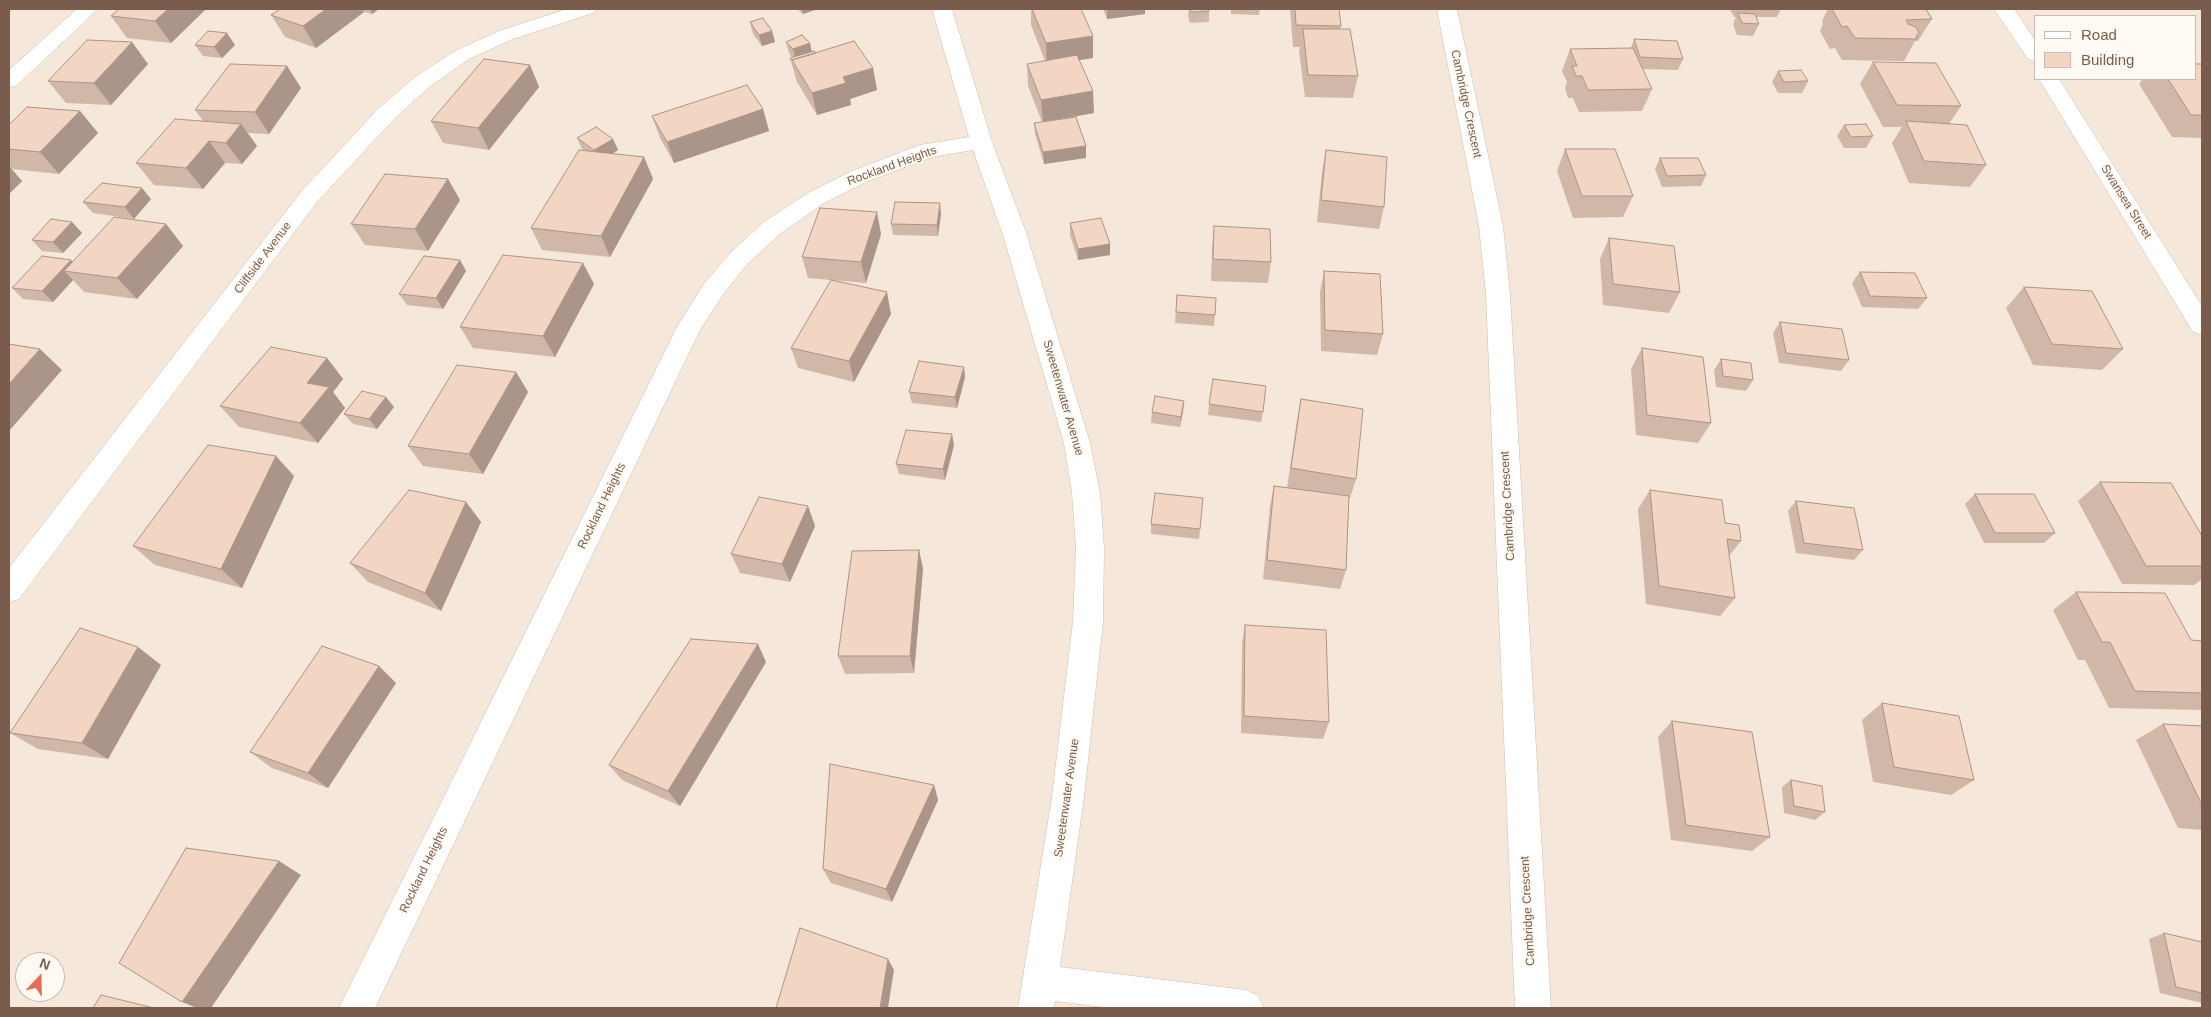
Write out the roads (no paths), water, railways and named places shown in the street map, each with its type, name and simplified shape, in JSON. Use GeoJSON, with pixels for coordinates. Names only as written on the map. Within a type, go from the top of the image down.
{"type":"FeatureCollection","features":[{"type":"Feature","properties":{"kind":"street"},"geometry":{"type":"LineString","coordinates":[[9,81],[88,9]]}},
{"type":"Feature","properties":{"kind":"street","name":"Cliffside Avenue"},"geometry":{"type":"LineString","coordinates":[[9,590],[309,197],[385,115],[422,82],[462,55],[506,35],[586,9]]}},
{"type":"Feature","properties":{"kind":"street","name":"Sweetenwater Avenue"},"geometry":{"type":"LineString","coordinates":[[942,9],[981,142],[1015,235],[1077,443],[1086,493],[1089,539],[1088,621],[1068,797],[1038,995]]}},
{"type":"Feature","properties":{"kind":"street","name":"Cambridge Crescent"},"geometry":{"type":"LineString","coordinates":[[1447,9],[1491,226],[1498,294],[1533,1008]]}},
{"type":"Feature","properties":{"kind":"street"},"geometry":{"type":"LineString","coordinates":[[2004,9],[2034,54]]}},
{"type":"Feature","properties":{"kind":"street","name":"Swansea Street"},"geometry":{"type":"LineString","coordinates":[[2050,80],[2202,326]]}},
{"type":"Feature","properties":{"kind":"street","name":"Rockland Heights"},"geometry":{"type":"LineString","coordinates":[[357,1008],[689,327],[713,290],[739,258],[772,228],[816,198],[860,176],[928,150],[981,142]]}},
{"type":"Feature","properties":{"kind":"street"},"geometry":{"type":"LineString","coordinates":[[1038,995],[1246,1008]]}}]}
